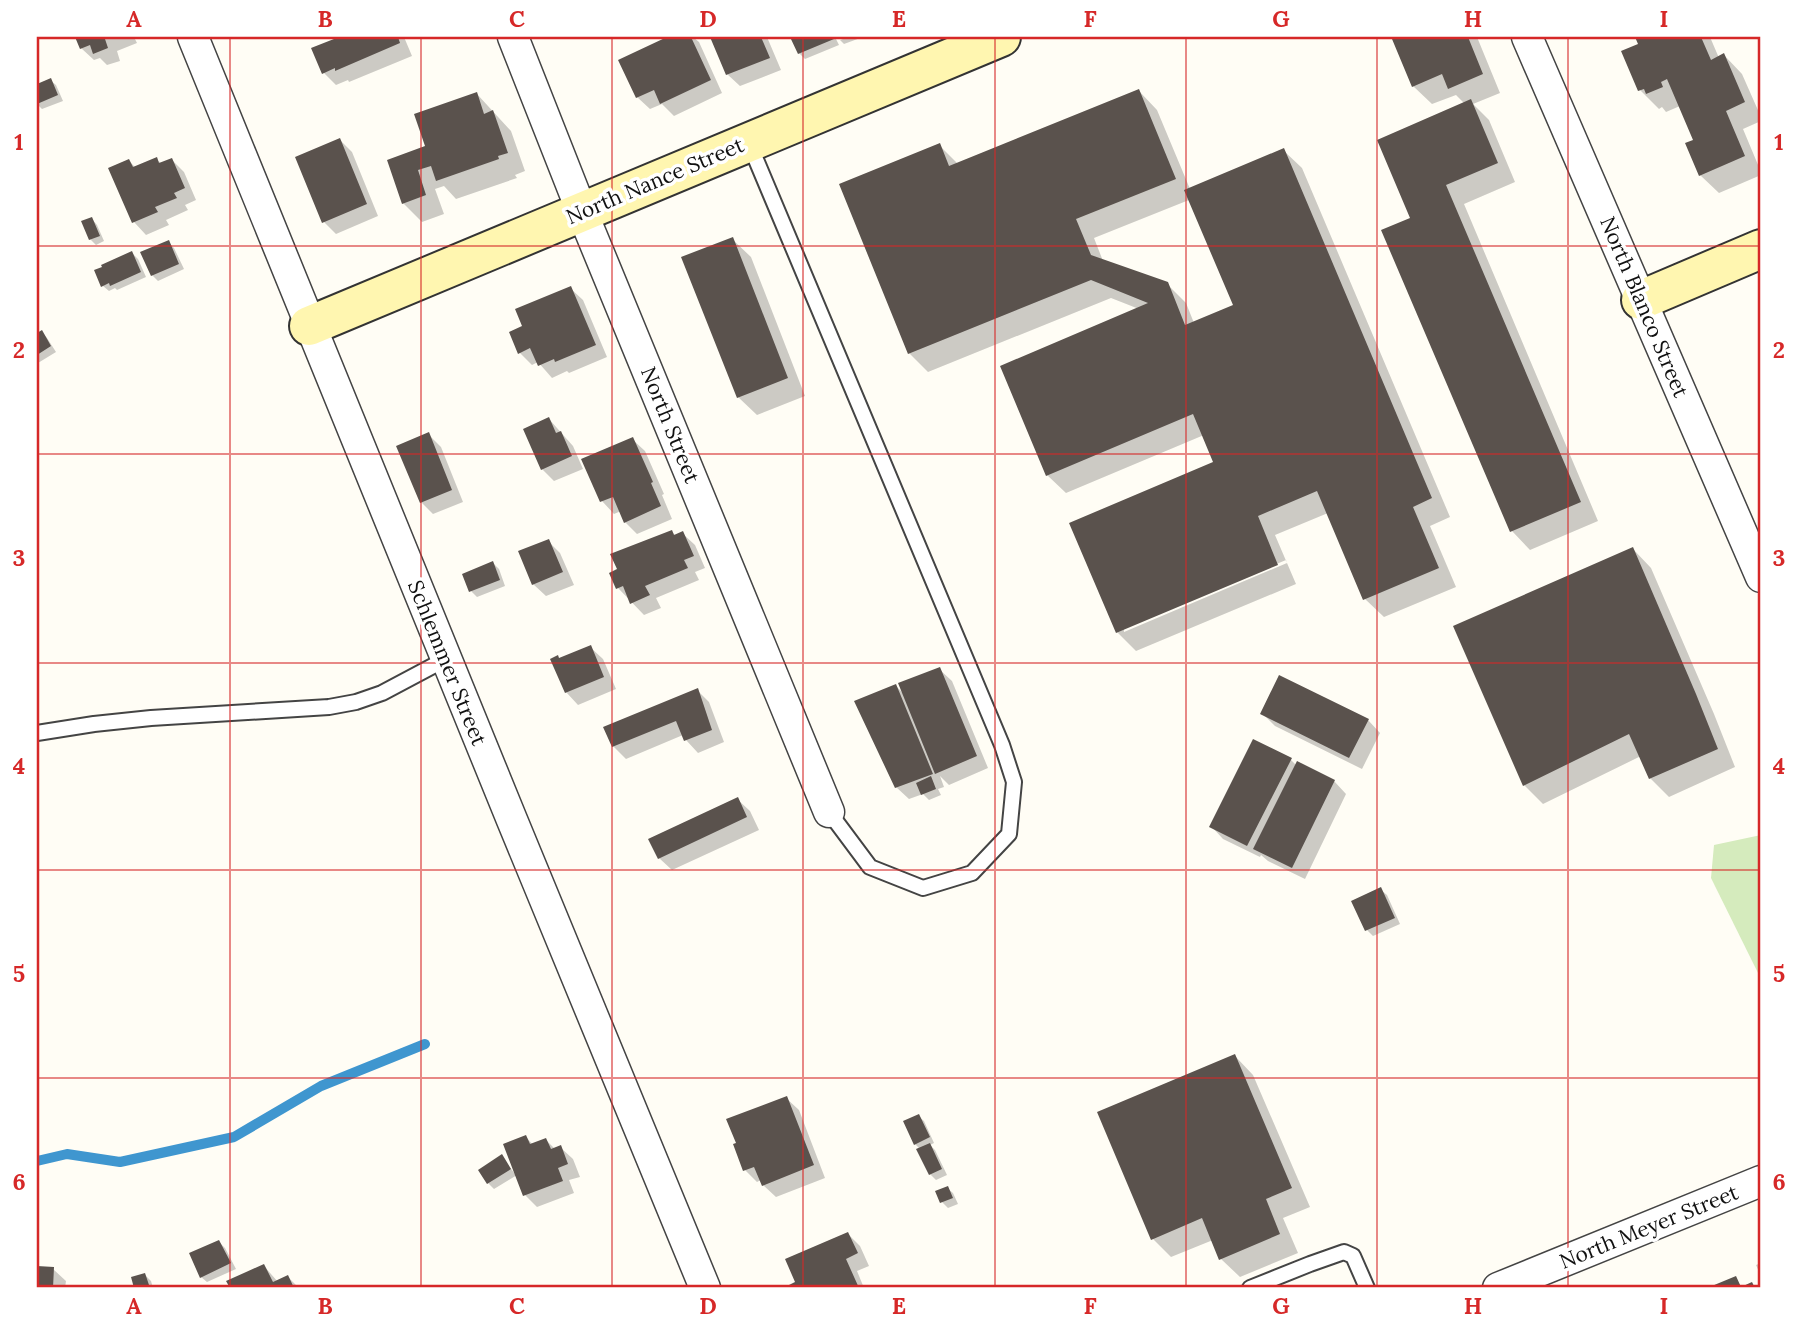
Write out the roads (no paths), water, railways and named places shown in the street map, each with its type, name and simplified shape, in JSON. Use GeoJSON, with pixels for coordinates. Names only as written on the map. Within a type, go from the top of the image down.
{"type":"FeatureCollection","features":[{"type":"Feature","properties":{"kind":"street","name":"Schlemmer Street"},"geometry":{"type":"LineString","coordinates":[[192,37],[705,1288]]}},
{"type":"Feature","properties":{"kind":"street","name":"North Street"},"geometry":{"type":"LineString","coordinates":[[513,37],[582,212],[829,812]]}},
{"type":"Feature","properties":{"kind":"street","name":"North Nance Street"},"geometry":{"type":"LineString","coordinates":[[309,326],[1001,37]]}},
{"type":"Feature","properties":{"kind":"street","name":"North Blanco Street"},"geometry":{"type":"LineString","coordinates":[[1527,37],[1761,577]]}},
{"type":"Feature","properties":{"kind":"street"},"geometry":{"type":"LineString","coordinates":[[1641,300],[1761,249]]}},
{"type":"Feature","properties":{"kind":"street","name":"North Meyer Street"},"geometry":{"type":"LineString","coordinates":[[1498,1288],[1761,1181]]}},
{"type":"Feature","properties":{"kind":"lane"},"geometry":{"type":"LineString","coordinates":[[749,142],[1002,745],[1014,782],[1009,834],[972,873],[923,888],[870,867],[829,812]]}},
{"type":"Feature","properties":{"kind":"lane"},"geometry":{"type":"LineString","coordinates":[[37,733],[151,718],[302,710],[343,705],[382,693],[446,659]]}},
{"type":"Feature","properties":{"kind":"lane"},"geometry":{"type":"LineString","coordinates":[[1250,1288],[1345,1252],[1353,1256],[1367,1288]]}},
{"type":"Feature","properties":{"kind":"waterway"},"geometry":{"type":"LineString","coordinates":[[37,1161],[67,1154],[120,1162],[234,1137],[321,1086],[425,1044]]}}]}
